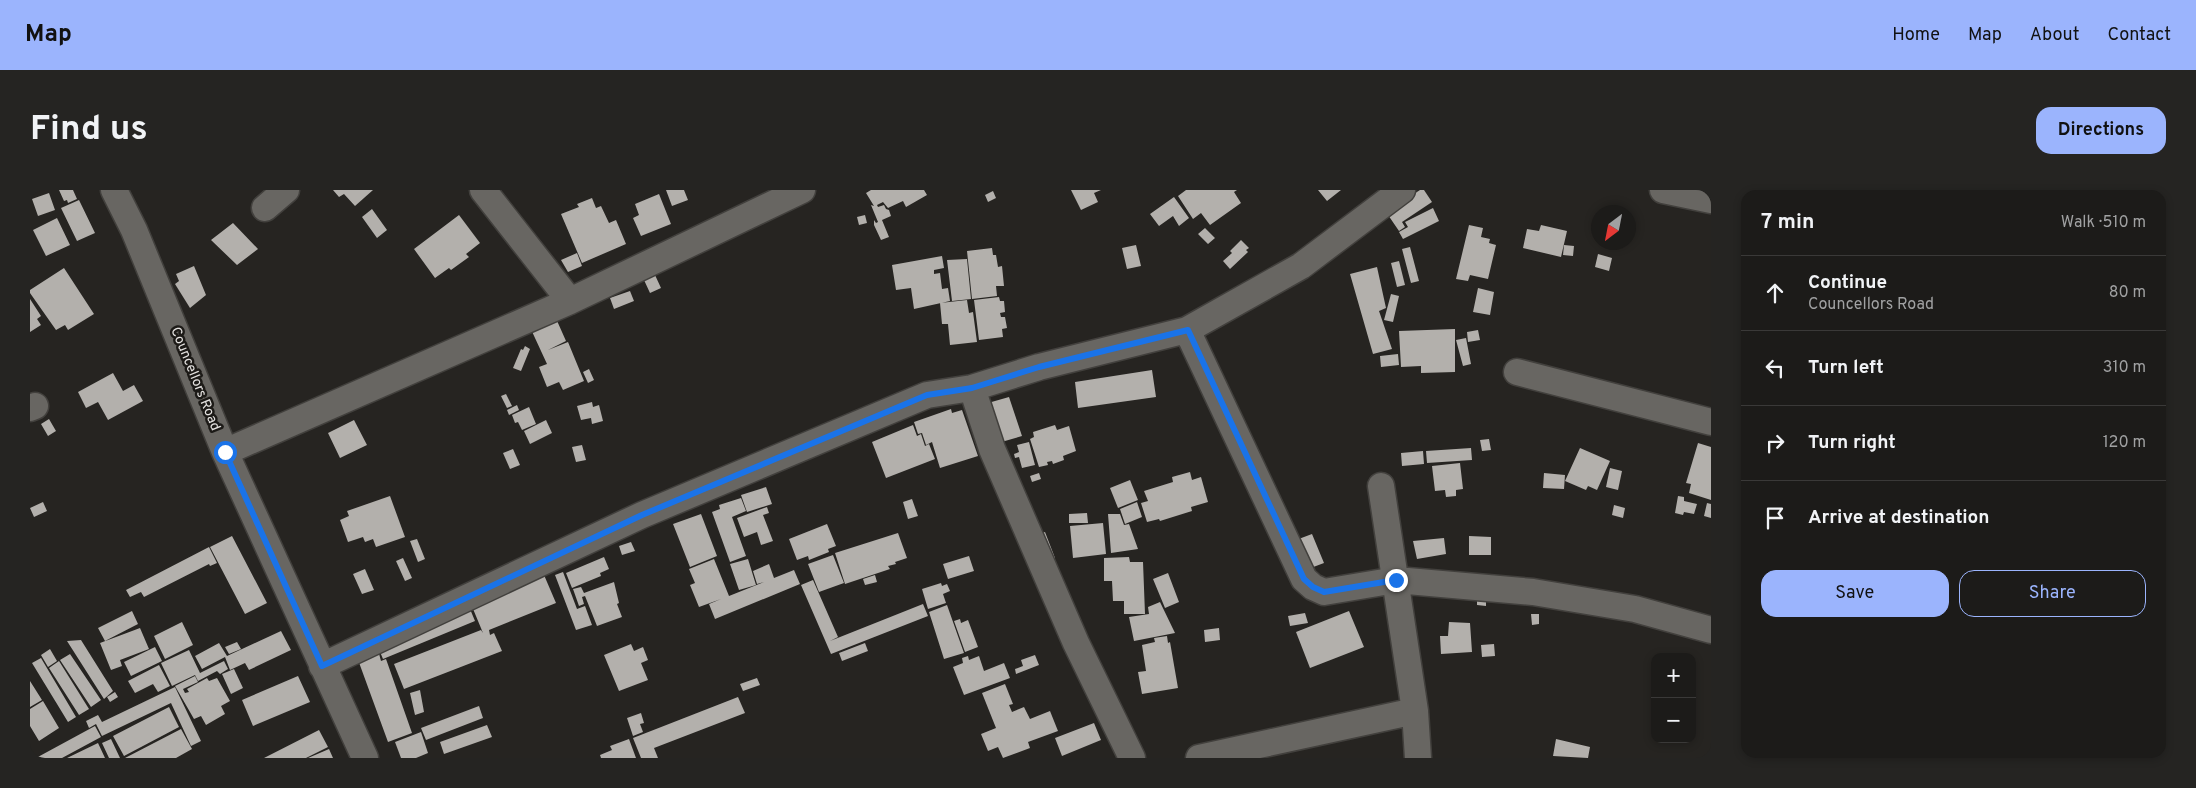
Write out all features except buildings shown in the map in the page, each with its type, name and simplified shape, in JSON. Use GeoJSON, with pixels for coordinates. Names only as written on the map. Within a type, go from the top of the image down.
{"type":"FeatureCollection","features":[{"type":"Feature","properties":{"kind":"street","name":"Councellors Road"},"geometry":{"type":"LineString","coordinates":[[114,190],[134,230],[225,452],[365,758]]}},
{"type":"Feature","properties":{"kind":"street"},"geometry":{"type":"LineString","coordinates":[[265,208],[286,190]]}},
{"type":"Feature","properties":{"kind":"street"},"geometry":{"type":"LineString","coordinates":[[483,190],[570,301]]}},
{"type":"Feature","properties":{"kind":"street"},"geometry":{"type":"LineString","coordinates":[[225,452],[570,301],[802,190]]}},
{"type":"Feature","properties":{"kind":"street"},"geometry":{"type":"LineString","coordinates":[[322,666],[652,511],[927,395],[972,388],[1039,367],[1188,330],[1301,266],[1402,190]]}},
{"type":"Feature","properties":{"kind":"street"},"geometry":{"type":"LineString","coordinates":[[1663,190],[1711,200]]}},
{"type":"Feature","properties":{"kind":"street"},"geometry":{"type":"LineString","coordinates":[[1188,330],[1304,579],[1313,587],[1324,592],[1396,580],[1533,592],[1636,609],[1711,630]]}},
{"type":"Feature","properties":{"kind":"street"},"geometry":{"type":"LineString","coordinates":[[1517,372],[1711,422]]}},
{"type":"Feature","properties":{"kind":"street"},"geometry":{"type":"LineString","coordinates":[[972,388],[992,450],[1076,644],[1132,758]]}},
{"type":"Feature","properties":{"kind":"street"},"geometry":{"type":"LineString","coordinates":[[1381,486],[1415,711],[1418,758]]}},
{"type":"Feature","properties":{"kind":"street"},"geometry":{"type":"LineString","coordinates":[[1200,758],[1415,711]]}},
{"type":"Feature","properties":{"kind":"route"},"geometry":{"type":"LineString","coordinates":[[225,452],[322,666],[642,515],[927,395],[972,388],[1039,367],[1188,330],[1304,579],[1313,587],[1324,592],[1396,580]]}}]}
